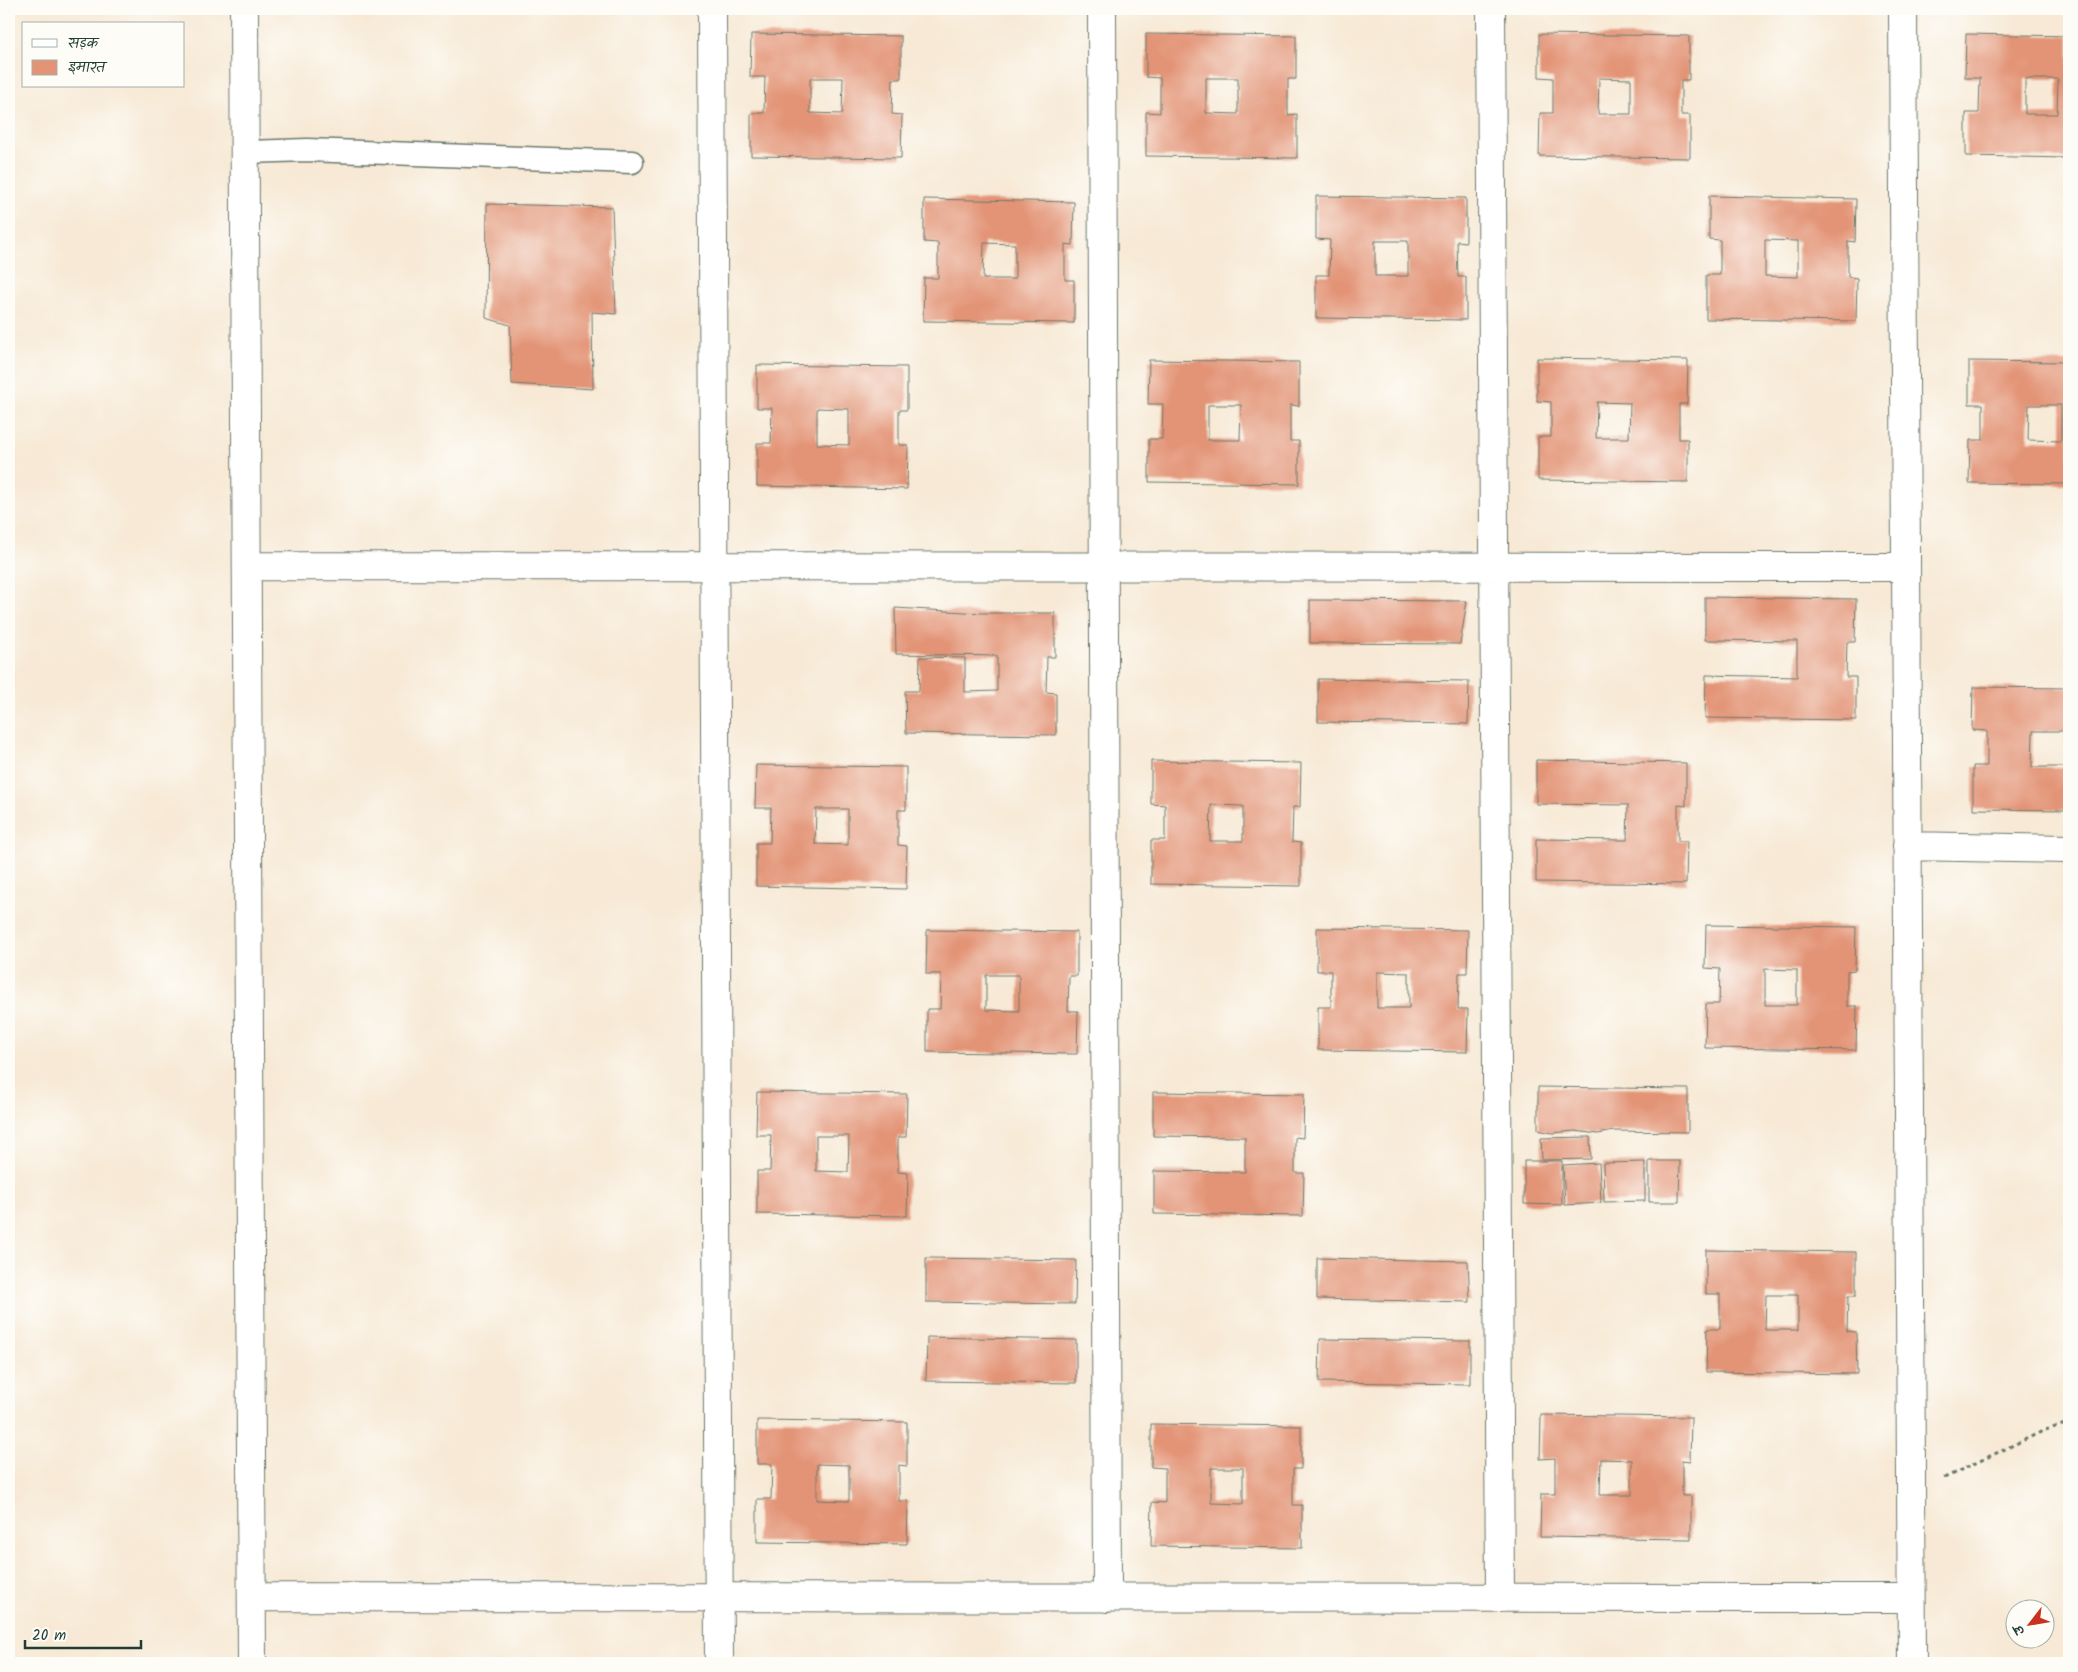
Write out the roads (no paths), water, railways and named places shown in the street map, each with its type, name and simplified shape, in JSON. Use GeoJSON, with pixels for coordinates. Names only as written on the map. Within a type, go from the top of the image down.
{"type":"FeatureCollection","features":[{"type":"Feature","properties":{"kind":"street"},"geometry":{"type":"LineString","coordinates":[[244,9],[252,1663]]}},
{"type":"Feature","properties":{"kind":"street"},"geometry":{"type":"LineString","coordinates":[[712,9],[717,1598],[719,1663]]}},
{"type":"Feature","properties":{"kind":"street"},"geometry":{"type":"LineString","coordinates":[[1102,9],[1107,1598]]}},
{"type":"Feature","properties":{"kind":"street"},"geometry":{"type":"LineString","coordinates":[[1491,9],[1500,1598]]}},
{"type":"Feature","properties":{"kind":"street"},"geometry":{"type":"LineString","coordinates":[[1903,9],[1912,1663]]}},
{"type":"Feature","properties":{"kind":"street"},"geometry":{"type":"LineString","coordinates":[[246,566],[1906,567]]}},
{"type":"Feature","properties":{"kind":"street"},"geometry":{"type":"LineString","coordinates":[[1907,846],[2069,849]]}},
{"type":"Feature","properties":{"kind":"street"},"geometry":{"type":"LineString","coordinates":[[252,1597],[1911,1598]]}},
{"type":"Feature","properties":{"kind":"lane"},"geometry":{"type":"LineString","coordinates":[[245,152],[307,150],[632,162]]}}]}
